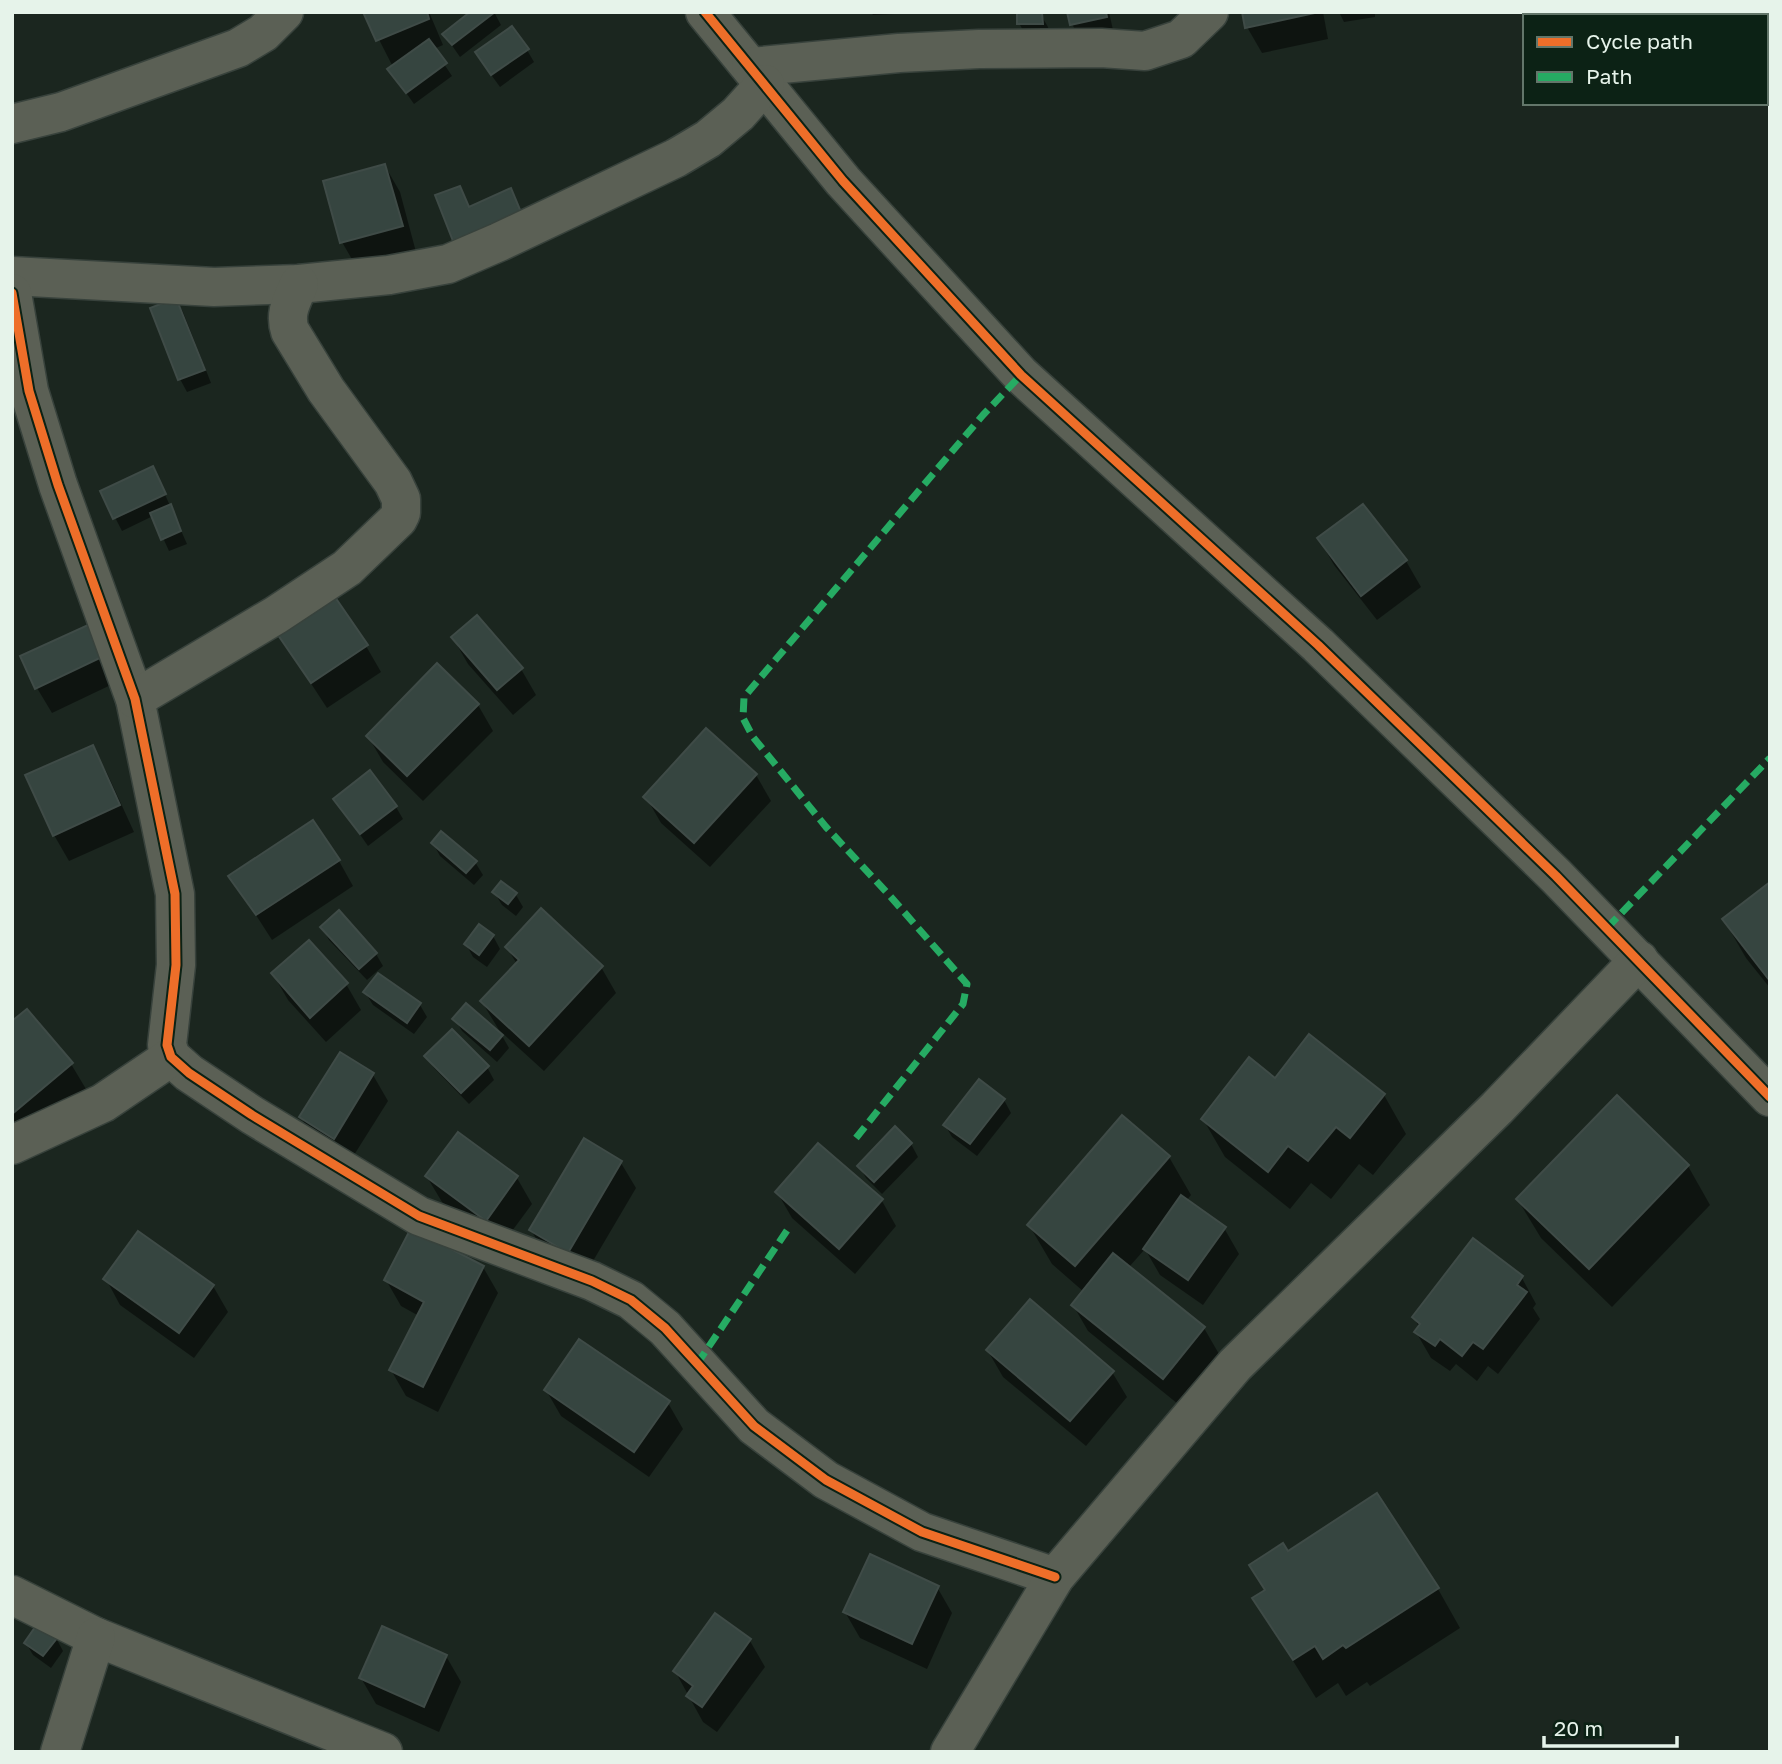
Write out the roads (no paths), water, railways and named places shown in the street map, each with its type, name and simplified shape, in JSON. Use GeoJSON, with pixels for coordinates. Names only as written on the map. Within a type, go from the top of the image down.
{"type":"FeatureCollection","features":[{"type":"Feature","properties":{"kind":"street"},"geometry":{"type":"LineString","coordinates":[[12,124],[61,112],[238,48],[263,33],[284,12]]}},
{"type":"Feature","properties":{"kind":"street"},"geometry":{"type":"LineString","coordinates":[[705,12],[844,181],[1021,375],[1318,645],[1556,876],[1770,1097]]}},
{"type":"Feature","properties":{"kind":"street"},"geometry":{"type":"LineString","coordinates":[[758,76],[899,53],[1101,48],[1146,51],[1181,39],[1209,12]]}},
{"type":"Feature","properties":{"kind":"street"},"geometry":{"type":"LineString","coordinates":[[12,276],[214,287],[299,284],[389,275],[447,264],[676,158],[738,114],[758,76]]}},
{"type":"Feature","properties":{"kind":"street"},"geometry":{"type":"LineString","coordinates":[[135,699],[276,615],[347,568],[401,513],[401,499],[393,482],[326,390],[290,331],[287,321],[288,308],[299,284]]}},
{"type":"Feature","properties":{"kind":"street"},"geometry":{"type":"LineString","coordinates":[[12,293],[29,391],[37,418],[58,485],[135,699],[175,894],[176,965],[167,1045],[171,1057],[189,1073],[252,1115],[419,1216],[592,1281],[631,1300],[665,1328],[754,1426],[826,1480],[922,1532],[1055,1577]]}},
{"type":"Feature","properties":{"kind":"street"},"geometry":{"type":"LineString","coordinates":[[950,1752],[1055,1577],[1235,1364],[1497,1108],[1639,960]]}},
{"type":"Feature","properties":{"kind":"street"},"geometry":{"type":"LineString","coordinates":[[12,1145],[103,1102],[171,1057]]}},
{"type":"Feature","properties":{"kind":"street"},"geometry":{"type":"LineString","coordinates":[[12,1595],[96,1637],[383,1752]]}},
{"type":"Feature","properties":{"kind":"street"},"geometry":{"type":"LineString","coordinates":[[60,1752],[96,1637]]}}]}
